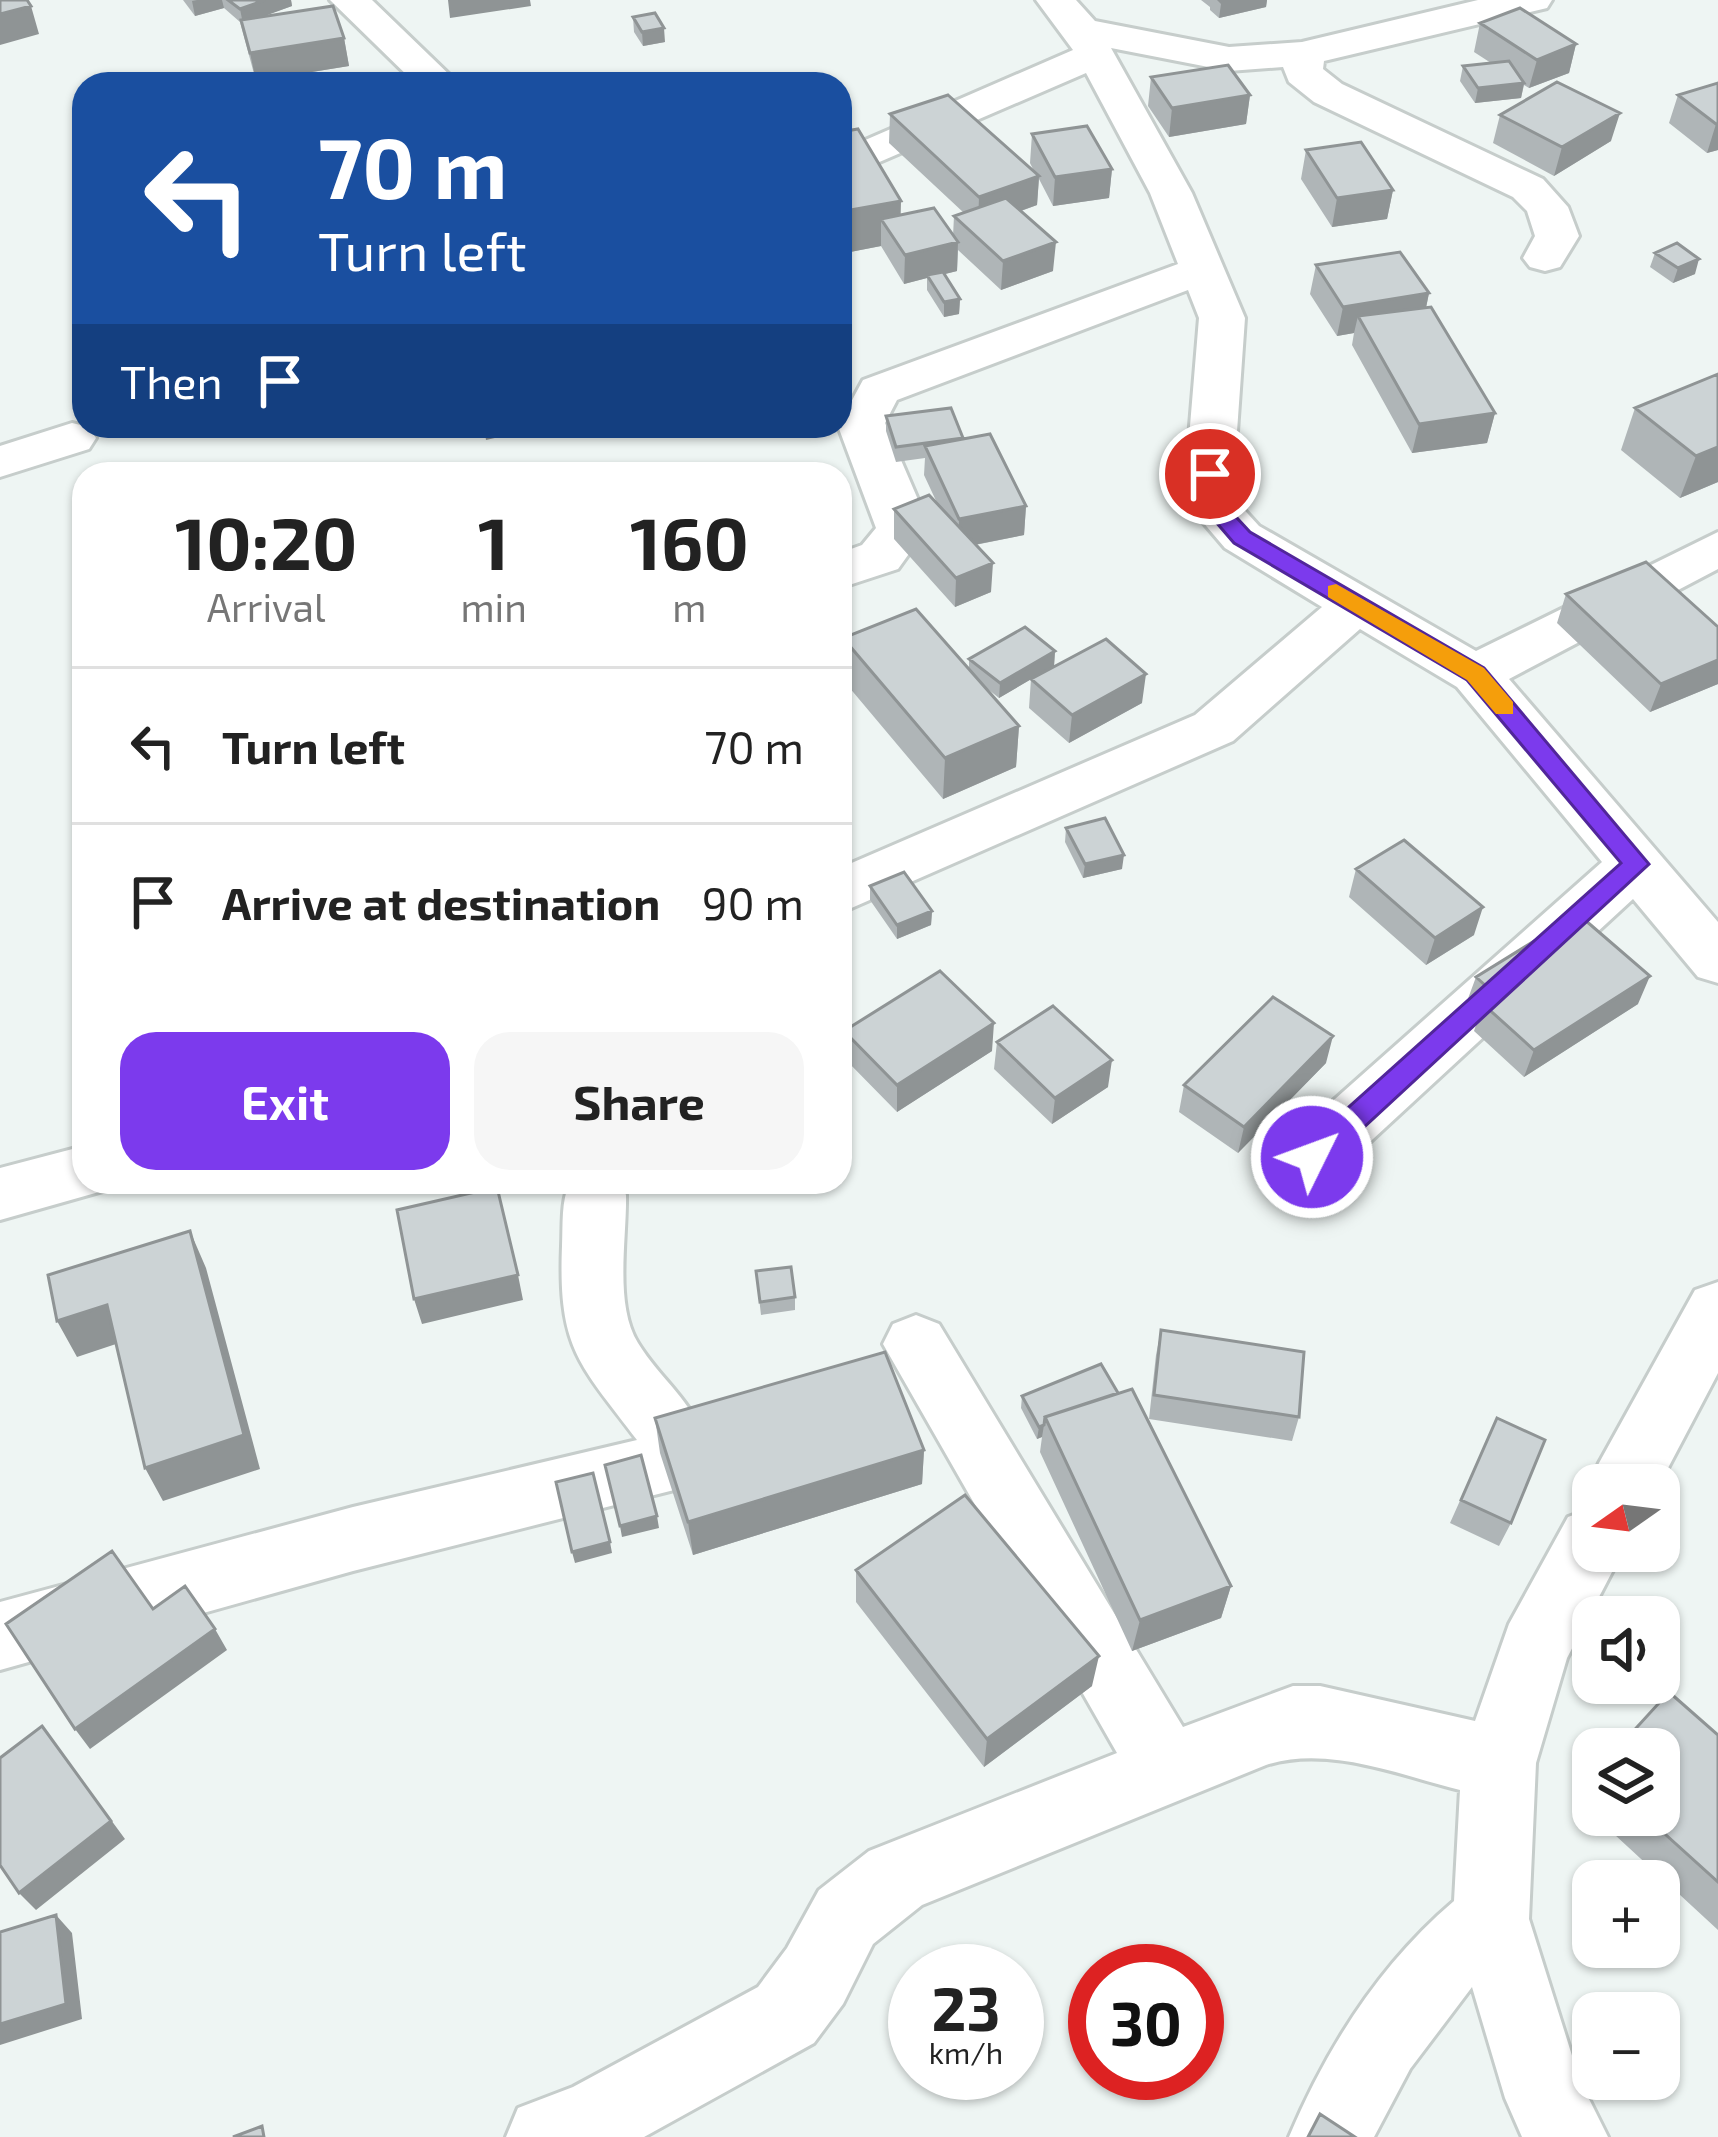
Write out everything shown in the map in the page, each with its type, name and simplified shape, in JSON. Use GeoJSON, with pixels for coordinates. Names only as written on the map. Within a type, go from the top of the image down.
{"type":"FeatureCollection","features":[{"type":"Feature","properties":{"kind":"street"},"geometry":{"type":"LineString","coordinates":[[349,0],[426,72]]}},
{"type":"Feature","properties":{"kind":"street"},"geometry":{"type":"LineString","coordinates":[[852,159],[1078,28],[1229,59],[1304,54],[1381,32],[1533,0]]}},
{"type":"Feature","properties":{"kind":"street"},"geometry":{"type":"LineString","coordinates":[[1078,28],[1171,194],[1222,318],[1210,474],[1214,507],[1242,537],[1475,674],[1718,961]]}},
{"type":"Feature","properties":{"kind":"street"},"geometry":{"type":"LineString","coordinates":[[1304,54],[1303,73],[1317,87],[1528,188],[1547,207],[1557,236],[1545,258]]}},
{"type":"Feature","properties":{"kind":"street"},"geometry":{"type":"LineString","coordinates":[[852,567],[880,557],[901,530],[898,504],[869,457],[861,423],[879,390],[1204,269]]}},
{"type":"Feature","properties":{"kind":"street"},"geometry":{"type":"LineString","coordinates":[[0,462],[72,438]]}},
{"type":"Feature","properties":{"kind":"street"},"geometry":{"type":"LineString","coordinates":[[1475,674],[1718,548]]}},
{"type":"Feature","properties":{"kind":"street"},"geometry":{"type":"LineString","coordinates":[[852,887],[1214,728],[1357,604]]}},
{"type":"Feature","properties":{"kind":"street"},"geometry":{"type":"LineString","coordinates":[[1312,1157],[1636,864]]}},
{"type":"Feature","properties":{"kind":"street"},"geometry":{"type":"LineString","coordinates":[[0,1194],[72,1175]]}},
{"type":"Feature","properties":{"kind":"street"},"geometry":{"type":"LineString","coordinates":[[0,1636],[353,1539],[658,1466],[670,1456],[672,1442],[604,1347],[597,1307],[595,1195]]}},
{"type":"Feature","properties":{"kind":"street"},"geometry":{"type":"LineString","coordinates":[[1634,1464],[1718,1310]]}},
{"type":"Feature","properties":{"kind":"street"},"geometry":{"type":"LineString","coordinates":[[916,1344],[1167,1769]]}},
{"type":"Feature","properties":{"kind":"street"},"geometry":{"type":"LineString","coordinates":[[1567,2137],[1545,2098],[1491,1919],[1499,1763],[1534,1648],[1576,1572]]}},
{"type":"Feature","properties":{"kind":"street"},"geometry":{"type":"LineString","coordinates":[[547,2137],[592,2121],[785,2015],[814,1976],[847,1917],[896,1878],[1167,1769],[1293,1721],[1320,1721],[1499,1763]]}},
{"type":"Feature","properties":{"kind":"street"},"geometry":{"type":"LineString","coordinates":[[1330,2137],[1382,2041],[1434,1969],[1491,1919]]}},
{"type":"Feature","properties":{"kind":"building"},"geometry":{"type":"Polygon","coordinates":[[[0,0],[27,0],[31,6],[0,14],[0,0]]]}},
{"type":"Feature","properties":{"kind":"building"},"geometry":{"type":"Polygon","coordinates":[[[228,0],[265,0],[240,9],[228,0]]]}},
{"type":"Feature","properties":{"kind":"building"},"geometry":{"type":"Polygon","coordinates":[[[333,6],[344,38],[250,53],[241,20],[333,6]]]}},
{"type":"Feature","properties":{"kind":"building"},"geometry":{"type":"Polygon","coordinates":[[[1520,8],[1576,44],[1537,60],[1480,23],[1520,8]]]}},
{"type":"Feature","properties":{"kind":"building"},"geometry":{"type":"Polygon","coordinates":[[[655,13],[664,28],[642,32],[633,17],[655,13]]]}},
{"type":"Feature","properties":{"kind":"building"},"geometry":{"type":"Polygon","coordinates":[[[1509,61],[1524,83],[1478,88],[1463,66],[1509,61]]]}},
{"type":"Feature","properties":{"kind":"building"},"geometry":{"type":"Polygon","coordinates":[[[1228,65],[1250,95],[1172,108],[1151,77],[1228,65]]]}},
{"type":"Feature","properties":{"kind":"building"},"geometry":{"type":"Polygon","coordinates":[[[1557,82],[1620,113],[1562,147],[1500,115],[1557,82]]]}},
{"type":"Feature","properties":{"kind":"building"},"geometry":{"type":"Polygon","coordinates":[[[1718,83],[1718,124],[1678,95],[1718,83]]]}},
{"type":"Feature","properties":{"kind":"building"},"geometry":{"type":"Polygon","coordinates":[[[948,95],[1039,176],[979,197],[890,114],[948,95]]]}},
{"type":"Feature","properties":{"kind":"building"},"geometry":{"type":"Polygon","coordinates":[[[1087,126],[1112,169],[1055,177],[1032,134],[1087,126]]]}},
{"type":"Feature","properties":{"kind":"building"},"geometry":{"type":"Polygon","coordinates":[[[858,129],[901,201],[852,210],[852,130],[858,129]]]}},
{"type":"Feature","properties":{"kind":"building"},"geometry":{"type":"Polygon","coordinates":[[[1361,142],[1393,190],[1337,198],[1306,150],[1361,142]]]}},
{"type":"Feature","properties":{"kind":"building"},"geometry":{"type":"Polygon","coordinates":[[[1006,198],[1056,242],[1003,261],[954,216],[1006,198]]]}},
{"type":"Feature","properties":{"kind":"building"},"geometry":{"type":"Polygon","coordinates":[[[934,208],[958,242],[905,255],[881,219],[934,208]]]}},
{"type":"Feature","properties":{"kind":"building"},"geometry":{"type":"Polygon","coordinates":[[[1677,243],[1699,259],[1678,268],[1655,253],[1677,243]]]}},
{"type":"Feature","properties":{"kind":"building"},"geometry":{"type":"Polygon","coordinates":[[[1400,252],[1429,293],[1343,307],[1316,265],[1400,252]]]}},
{"type":"Feature","properties":{"kind":"building"},"geometry":{"type":"Polygon","coordinates":[[[943,272],[960,299],[944,302],[927,275],[943,272]]]}},
{"type":"Feature","properties":{"kind":"building"},"geometry":{"type":"Polygon","coordinates":[[[1431,307],[1495,413],[1419,424],[1358,316],[1431,307]]]}},
{"type":"Feature","properties":{"kind":"building"},"geometry":{"type":"Polygon","coordinates":[[[1718,374],[1718,447],[1696,456],[1635,408],[1718,374]]]}},
{"type":"Feature","properties":{"kind":"building"},"geometry":{"type":"Polygon","coordinates":[[[951,408],[963,438],[896,447],[886,416],[951,408]]]}},
{"type":"Feature","properties":{"kind":"building"},"geometry":{"type":"Polygon","coordinates":[[[990,434],[1026,506],[959,519],[925,446],[990,434]]]}},
{"type":"Feature","properties":{"kind":"building"},"geometry":{"type":"Polygon","coordinates":[[[929,495],[993,563],[956,578],[894,509],[929,495]]]}},
{"type":"Feature","properties":{"kind":"building"},"geometry":{"type":"Polygon","coordinates":[[[1646,562],[1718,627],[1718,660],[1661,684],[1566,594],[1646,562]]]}},
{"type":"Feature","properties":{"kind":"building"},"geometry":{"type":"Polygon","coordinates":[[[916,609],[1019,726],[945,758],[852,649],[852,634],[916,609]]]}},
{"type":"Feature","properties":{"kind":"building"},"geometry":{"type":"Polygon","coordinates":[[[1025,627],[1055,651],[1000,683],[969,659],[1025,627]]]}},
{"type":"Feature","properties":{"kind":"building"},"geometry":{"type":"Polygon","coordinates":[[[1106,639],[1146,674],[1072,715],[1031,679],[1106,639]]]}},
{"type":"Feature","properties":{"kind":"building"},"geometry":{"type":"Polygon","coordinates":[[[1105,818],[1124,855],[1085,864],[1066,828],[1105,818]]]}},
{"type":"Feature","properties":{"kind":"building"},"geometry":{"type":"Polygon","coordinates":[[[1404,840],[1483,907],[1435,938],[1356,869],[1404,840]]]}},
{"type":"Feature","properties":{"kind":"building"},"geometry":{"type":"Polygon","coordinates":[[[904,872],[932,911],[897,925],[870,886],[904,872]]]}},
{"type":"Feature","properties":{"kind":"building"},"geometry":{"type":"Polygon","coordinates":[[[1578,914],[1650,976],[1534,1050],[1483,1004],[1497,996],[1476,977],[1578,914]]]}},
{"type":"Feature","properties":{"kind":"building"},"geometry":{"type":"Polygon","coordinates":[[[940,971],[994,1023],[897,1085],[852,1039],[852,1026],[940,971]]]}},
{"type":"Feature","properties":{"kind":"building"},"geometry":{"type":"Polygon","coordinates":[[[1273,997],[1333,1036],[1244,1127],[1184,1085],[1273,997]]]}},
{"type":"Feature","properties":{"kind":"building"},"geometry":{"type":"Polygon","coordinates":[[[1053,1006],[1112,1060],[1055,1098],[997,1042],[1053,1006]]]}},
{"type":"Feature","properties":{"kind":"building"},"geometry":{"type":"Polygon","coordinates":[[[467,1194],[499,1194],[518,1275],[414,1299],[397,1210],[467,1194]]]}},
{"type":"Feature","properties":{"kind":"building"},"geometry":{"type":"Polygon","coordinates":[[[190,1231],[244,1435],[145,1468],[107,1305],[57,1321],[48,1275],[190,1231]]]}},
{"type":"Feature","properties":{"kind":"building"},"geometry":{"type":"Polygon","coordinates":[[[791,1267],[795,1297],[760,1302],[756,1271],[791,1267]]]}},
{"type":"Feature","properties":{"kind":"building"},"geometry":{"type":"Polygon","coordinates":[[[1161,1330],[1304,1352],[1299,1417],[1154,1395],[1161,1330]]]}},
{"type":"Feature","properties":{"kind":"building"},"geometry":{"type":"Polygon","coordinates":[[[885,1352],[924,1450],[688,1522],[655,1418],[885,1352]]]}},
{"type":"Feature","properties":{"kind":"building"},"geometry":{"type":"Polygon","coordinates":[[[1101,1364],[1118,1393],[1045,1417],[1039,1427],[1022,1396],[1101,1364]]]}},
{"type":"Feature","properties":{"kind":"building"},"geometry":{"type":"Polygon","coordinates":[[[1132,1389],[1231,1586],[1140,1620],[1045,1417],[1132,1389]]]}},
{"type":"Feature","properties":{"kind":"building"},"geometry":{"type":"Polygon","coordinates":[[[1497,1418],[1545,1440],[1511,1523],[1461,1500],[1497,1418]]]}},
{"type":"Feature","properties":{"kind":"building"},"geometry":{"type":"Polygon","coordinates":[[[641,1455],[657,1516],[620,1526],[605,1465],[641,1455]]]}},
{"type":"Feature","properties":{"kind":"building"},"geometry":{"type":"Polygon","coordinates":[[[593,1473],[610,1542],[572,1552],[556,1482],[593,1473]]]}},
{"type":"Feature","properties":{"kind":"building"},"geometry":{"type":"Polygon","coordinates":[[[965,1495],[1099,1656],[987,1739],[856,1570],[965,1495]]]}},
{"type":"Feature","properties":{"kind":"building"},"geometry":{"type":"Polygon","coordinates":[[[112,1551],[153,1609],[185,1586],[215,1629],[75,1729],[6,1624],[112,1551]]]}},
{"type":"Feature","properties":{"kind":"building"},"geometry":{"type":"Polygon","coordinates":[[[1680,1702],[1718,1735],[1718,1882],[1667,1836],[1680,1836],[1680,1728],[1636,1728],[1658,1704],[1680,1702]]]}},
{"type":"Feature","properties":{"kind":"building"},"geometry":{"type":"Polygon","coordinates":[[[42,1726],[111,1821],[19,1893],[0,1865],[0,1758],[42,1726]]]}},
{"type":"Feature","properties":{"kind":"building"},"geometry":{"type":"Polygon","coordinates":[[[56,1915],[66,2004],[0,2024],[0,1932],[56,1915]]]}},
{"type":"Feature","properties":{"kind":"building"},"geometry":{"type":"Polygon","coordinates":[[[1320,2114],[1355,2137],[1308,2137],[1320,2114]]]}},
{"type":"Feature","properties":{"kind":"building"},"geometry":{"type":"Polygon","coordinates":[[[262,2126],[264,2137],[233,2137],[262,2126]]]}},
{"type":"Feature","properties":{"kind":"slow traffic"},"geometry":{"type":"LineString","coordinates":[[1336,592],[1475,674],[1504,708]]}},
{"type":"Feature","properties":{"kind":"route"},"geometry":{"type":"LineString","coordinates":[[1210,474],[1214,507],[1242,537],[1475,674],[1636,864],[1312,1157]]}}]}
